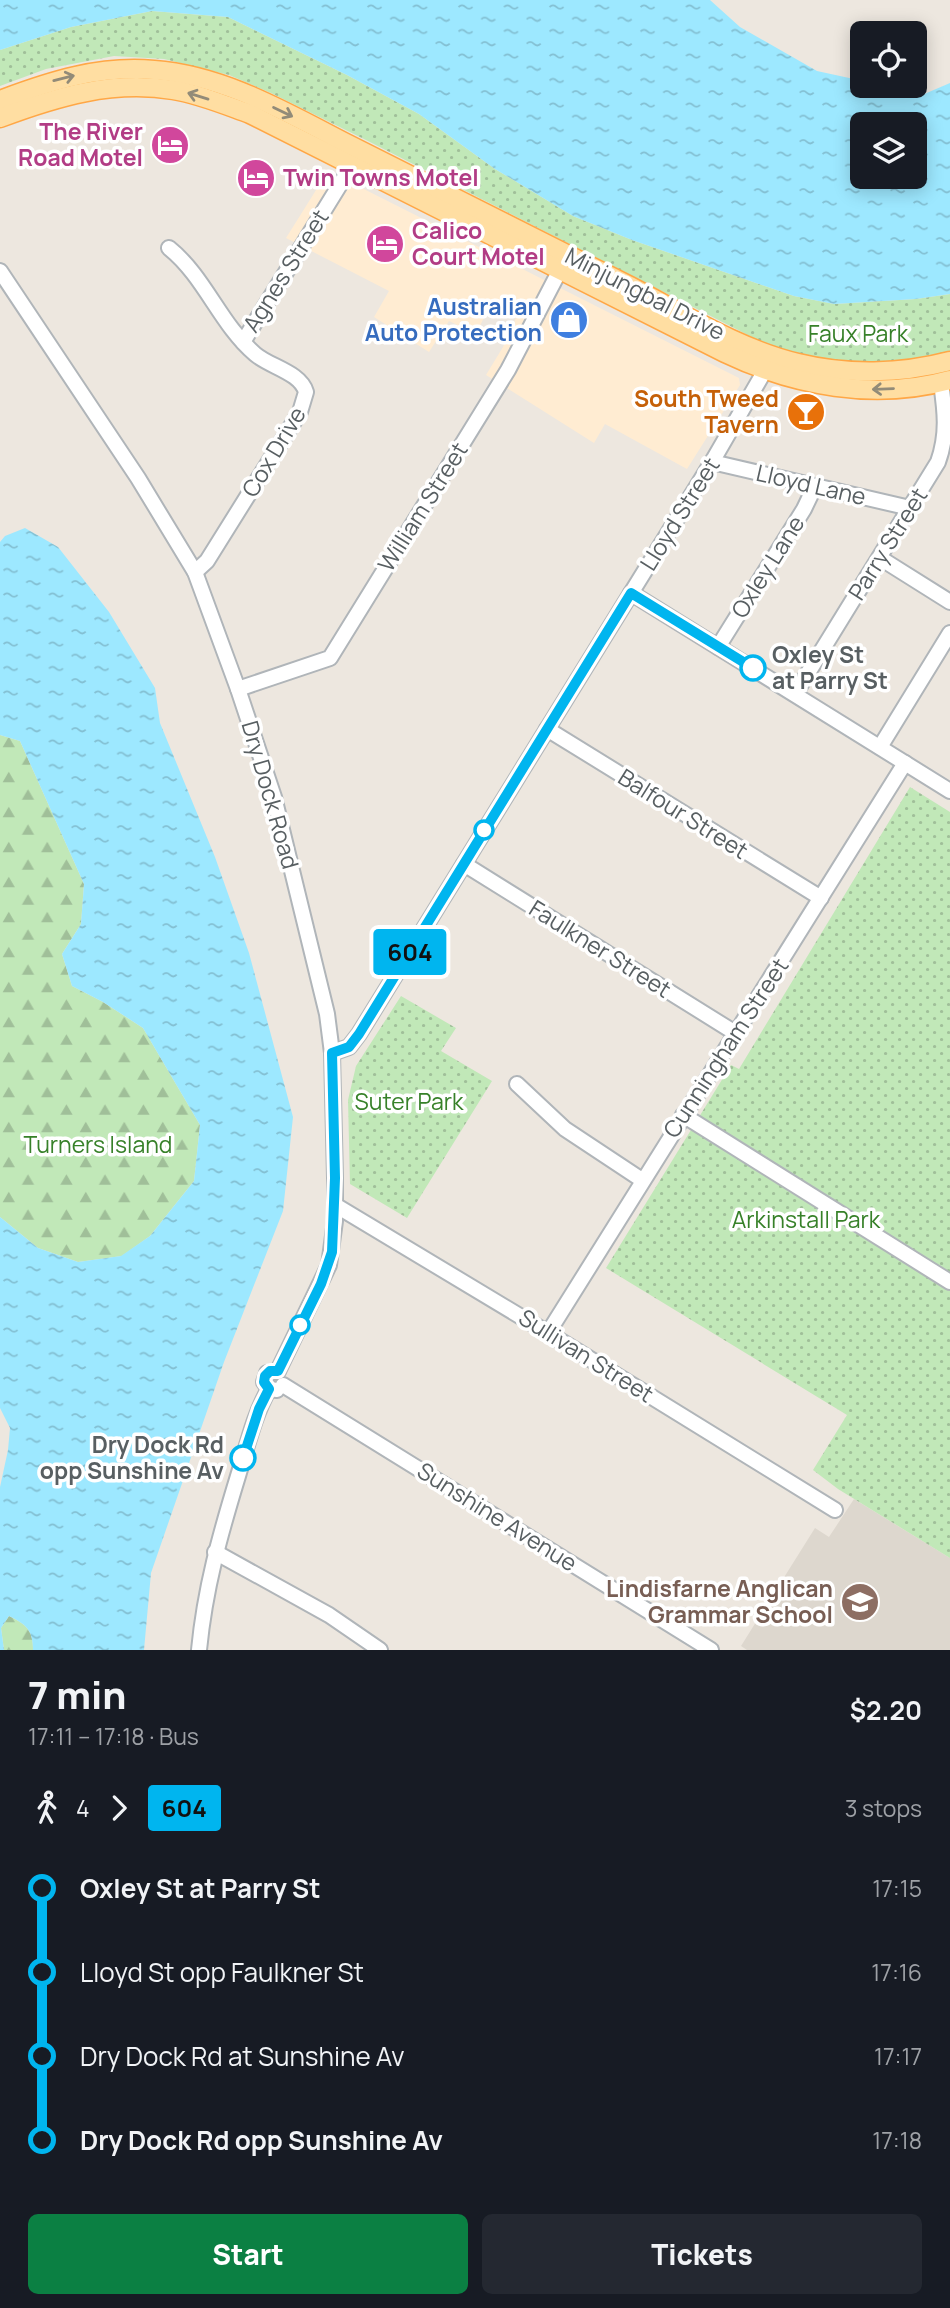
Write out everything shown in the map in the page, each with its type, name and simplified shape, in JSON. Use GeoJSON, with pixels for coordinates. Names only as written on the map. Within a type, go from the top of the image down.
{"type":"FeatureCollection","features":[{"type":"Feature","properties":{"kind":"main road","name":"Minjungbal Drive"},"geometry":{"type":"LineString","coordinates":[[0,100],[44,83],[115,69],[137,68],[180,73],[228,86],[308,123],[729,337],[770,363],[829,387],[903,388],[945,381]]}},
{"type":"Feature","properties":{"kind":"main road","name":"Minjungbal Drive"},"geometry":{"type":"LineString","coordinates":[[0,118],[41,103],[85,92],[126,87],[194,94],[250,114],[725,353],[770,363],[862,372],[924,368],[950,361]]}},
{"type":"Feature","properties":{"kind":"street","name":"Agnes Street"},"geometry":{"type":"LineString","coordinates":[[243,342],[352,165]]}},
{"type":"Feature","properties":{"kind":"street","name":"Cox Drive"},"geometry":{"type":"LineString","coordinates":[[169,248],[192,270],[243,342],[256,355],[299,381],[306,393],[305,401],[207,561],[195,572]]}},
{"type":"Feature","properties":{"kind":"street","name":"William Street"},"geometry":{"type":"LineString","coordinates":[[238,689],[330,658],[508,370],[560,270]]}},
{"type":"Feature","properties":{"kind":"street","name":"Dry Dock Road"},"geometry":{"type":"LineString","coordinates":[[0,271],[138,478],[195,572],[264,764],[320,981],[332,1053],[335,1205],[332,1252],[326,1272],[278,1371],[270,1371],[265,1376],[264,1382],[276,1387]]}},
{"type":"Feature","properties":{"kind":"street","name":"Lloyd Street"},"geometry":{"type":"LineString","coordinates":[[332,1053],[349,1047],[354,1041],[712,462],[770,363]]}},
{"type":"Feature","properties":{"kind":"street","name":"Parry Street"},"geometry":{"type":"LineString","coordinates":[[795,694],[910,508],[944,462],[945,381]]}},
{"type":"Feature","properties":{"kind":"street","name":"Lloyd Lane"},"geometry":{"type":"LineString","coordinates":[[712,462],[910,508]]}},
{"type":"Feature","properties":{"kind":"street","name":"Oxley Lane"},"geometry":{"type":"LineString","coordinates":[[719,647],[804,509],[815,486]]}},
{"type":"Feature","properties":{"kind":"street"},"geometry":{"type":"LineString","coordinates":[[880,558],[950,602]]}},
{"type":"Feature","properties":{"kind":"street"},"geometry":{"type":"LineString","coordinates":[[631,593],[950,791]]}},
{"type":"Feature","properties":{"kind":"street"},"geometry":{"type":"LineString","coordinates":[[880,747],[950,633]]}},
{"type":"Feature","properties":{"kind":"street","name":"Balfour Street"},"geometry":{"type":"LineString","coordinates":[[547,729],[821,898]]}},
{"type":"Feature","properties":{"kind":"street","name":"Cunningham Street"},"geometry":{"type":"LineString","coordinates":[[548,1333],[905,763]]}},
{"type":"Feature","properties":{"kind":"street","name":"Faulkner Street"},"geometry":{"type":"LineString","coordinates":[[464,864],[737,1034]]}},
{"type":"Feature","properties":{"kind":"street"},"geometry":{"type":"LineString","coordinates":[[517,1084],[565,1129],[642,1180]]}},
{"type":"Feature","properties":{"kind":"street"},"geometry":{"type":"LineString","coordinates":[[683,1115],[950,1282]]}},
{"type":"Feature","properties":{"kind":"street","name":"Sullivan Street"},"geometry":{"type":"LineString","coordinates":[[335,1205],[835,1510]]}},
{"type":"Feature","properties":{"kind":"street"},"geometry":{"type":"LineString","coordinates":[[199,1650],[206,1591],[215,1552],[259,1409],[276,1387]]}},
{"type":"Feature","properties":{"kind":"street","name":"Sunshine Avenue"},"geometry":{"type":"LineString","coordinates":[[276,1387],[710,1650]]}},
{"type":"Feature","properties":{"kind":"street"},"geometry":{"type":"LineString","coordinates":[[215,1552],[329,1615],[380,1650]]}},
{"type":"Feature","properties":{"kind":"shaded area"},"geometry":{"type":"Polygon","coordinates":[[[328,171],[739,378],[740,385],[687,469],[605,424],[594,443],[486,375],[503,347],[519,311],[493,299],[476,334],[449,321],[429,352],[374,317],[389,291],[286,238],[328,171]]]}},
{"type":"Feature","properties":{"kind":"shaded area","name":"Lindisfarne Anglican Grammar School"},"geometry":{"type":"Polygon","coordinates":[[[854,1499],[950,1558],[950,1650],[747,1650],[741,1646],[815,1528],[829,1537],[854,1499]]]}},
{"type":"Feature","properties":{"kind":"green space","name":"Faux Park"},"geometry":{"type":"Polygon","coordinates":[[[152,11],[228,17],[347,75],[419,114],[495,169],[573,216],[632,240],[794,296],[834,304],[950,294],[950,354],[926,361],[856,366],[777,350],[368,141],[229,75],[164,59],[114,56],[46,69],[0,86],[0,50],[71,27],[152,11]]]}},
{"type":"Feature","properties":{"kind":"green space","name":"Turners Island"},"geometry":{"type":"Polygon","coordinates":[[[0,735],[20,741],[84,884],[81,924],[62,954],[72,986],[143,1028],[200,1125],[194,1181],[150,1236],[122,1256],[78,1262],[38,1248],[0,1217],[0,735]]]}},
{"type":"Feature","properties":{"kind":"green space","name":"Arkinstall Park"},"geometry":{"type":"Polygon","coordinates":[[[910,787],[950,812],[950,1558],[838,1489],[813,1470],[847,1415],[606,1268],[731,1065],[739,1069],[910,787]]]}},
{"type":"Feature","properties":{"kind":"green space","name":"Suter Park"},"geometry":{"type":"Polygon","coordinates":[[[401,996],[456,1028],[441,1051],[492,1081],[407,1218],[350,1184],[348,1100],[356,1066],[401,996]]]}},
{"type":"Feature","properties":{"kind":"green space"},"geometry":{"type":"Polygon","coordinates":[[[9,1616],[27,1629],[32,1637],[33,1650],[4,1650],[1,1628],[9,1616]]]}},
{"type":"Feature","properties":{"kind":"water"},"geometry":{"type":"Polygon","coordinates":[[[0,0],[710,0],[740,27],[817,71],[850,78],[850,98],[927,98],[927,93],[950,83],[950,294],[834,304],[794,296],[632,240],[573,216],[495,169],[419,114],[347,75],[228,17],[152,11],[71,27],[0,50],[0,0]]]}},
{"type":"Feature","properties":{"kind":"water"},"geometry":{"type":"Polygon","coordinates":[[[25,528],[58,547],[109,612],[155,688],[160,723],[215,857],[249,953],[293,1117],[283,1211],[224,1362],[151,1573],[144,1650],[33,1650],[32,1637],[27,1628],[9,1616],[1,1628],[4,1650],[0,1650],[0,1487],[10,1428],[0,1408],[0,1217],[38,1248],[78,1262],[121,1256],[150,1236],[194,1181],[200,1125],[143,1028],[72,986],[62,954],[81,924],[84,884],[20,741],[0,735],[0,542],[5,536],[25,528]]]}},
{"type":"Feature","properties":{"kind":"bus line","name":"604"},"geometry":{"type":"LineString","coordinates":[[243,1458],[259,1409],[269,1389],[264,1382],[265,1376],[270,1371],[278,1371],[321,1284],[332,1252],[335,1178],[332,1053],[349,1047],[359,1034],[631,593],[753,668]]}},
{"type":"Feature","properties":{"kind":"place","name":"The River Road Motel"},"geometry":{"type":"Point","coordinates":[170,145]}},
{"type":"Feature","properties":{"kind":"place","name":"Twin Towns Motel"},"geometry":{"type":"Point","coordinates":[256,178]}},
{"type":"Feature","properties":{"kind":"place","name":"Calico Court Motel"},"geometry":{"type":"Point","coordinates":[385,244]}},
{"type":"Feature","properties":{"kind":"place","name":"Australian Auto Protection"},"geometry":{"type":"Point","coordinates":[569,320]}},
{"type":"Feature","properties":{"kind":"place","name":"South Tweed Tavern"},"geometry":{"type":"Point","coordinates":[806,412]}},
{"type":"Feature","properties":{"kind":"place","name":"Oxley St at Parry St"},"geometry":{"type":"Point","coordinates":[753,668]}},
{"type":"Feature","properties":{"kind":"place","name":"Dry Dock Rd opp Sunshine Av"},"geometry":{"type":"Point","coordinates":[243,1458]}},
{"type":"Feature","properties":{"kind":"place","name":"Lindisfarne Anglican Grammar School"},"geometry":{"type":"Point","coordinates":[860,1602]}}]}
